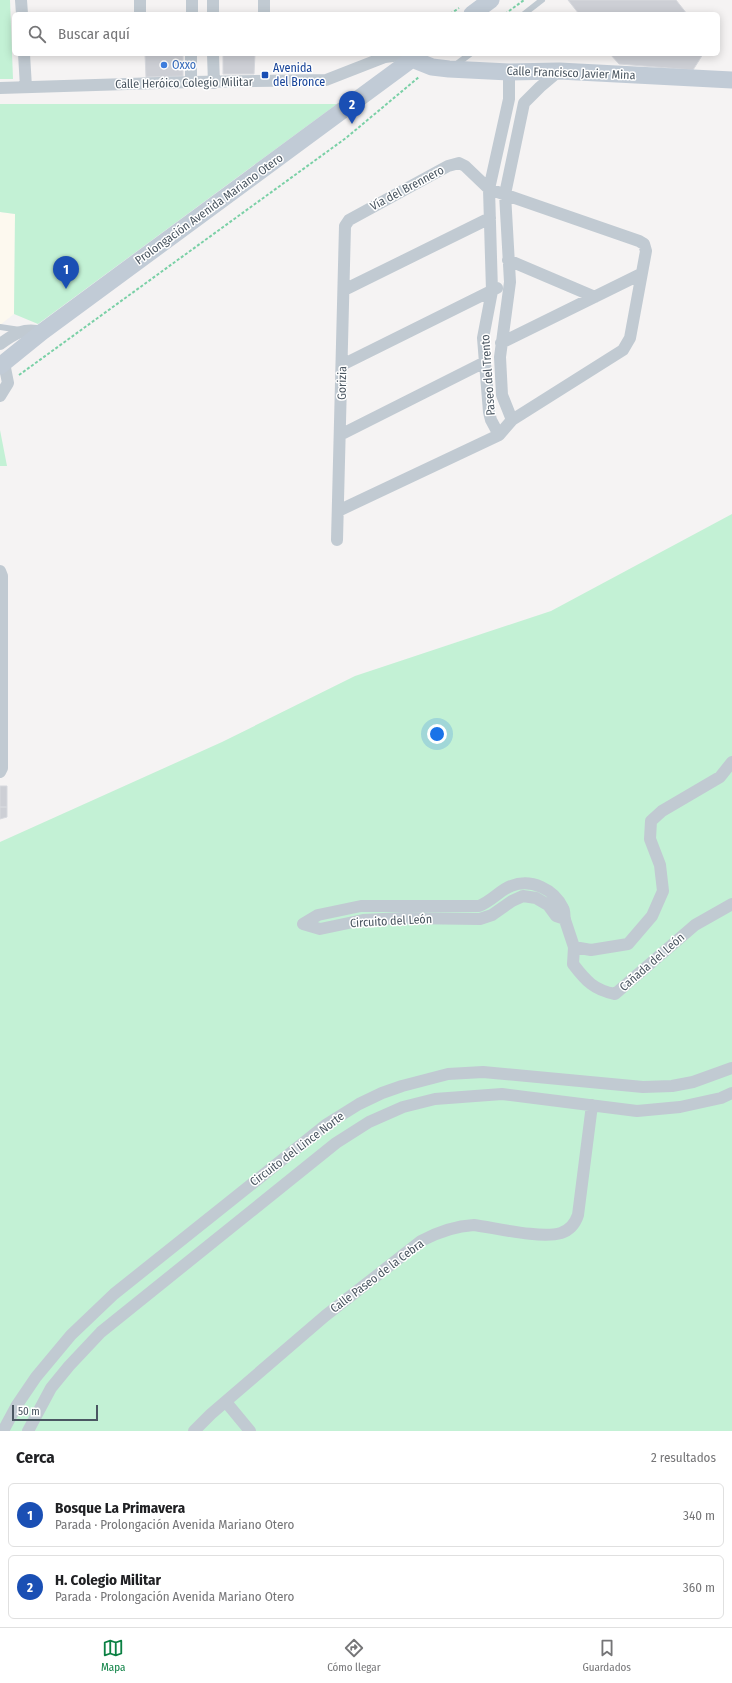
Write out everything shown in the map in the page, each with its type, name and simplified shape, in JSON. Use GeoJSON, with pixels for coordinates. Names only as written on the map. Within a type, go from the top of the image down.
{"type":"FeatureCollection","features":[{"type":"Feature","properties":{"kind":"street"},"geometry":{"type":"LineString","coordinates":[[21,0],[22,12]]}},
{"type":"Feature","properties":{"kind":"street"},"geometry":{"type":"LineString","coordinates":[[140,0],[140,12]]}},
{"type":"Feature","properties":{"kind":"street"},"geometry":{"type":"LineString","coordinates":[[192,0],[192,12]]}},
{"type":"Feature","properties":{"kind":"street"},"geometry":{"type":"LineString","coordinates":[[213,0],[213,12]]}},
{"type":"Feature","properties":{"kind":"street"},"geometry":{"type":"LineString","coordinates":[[264,0],[264,12]]}},
{"type":"Feature","properties":{"kind":"street"},"geometry":{"type":"LineString","coordinates":[[475,12],[491,0]]}},
{"type":"Feature","properties":{"kind":"street"},"geometry":{"type":"LineString","coordinates":[[24,56],[26,87]]}},
{"type":"Feature","properties":{"kind":"street"},"geometry":{"type":"LineString","coordinates":[[191,56],[191,82]]}},
{"type":"Feature","properties":{"kind":"street"},"geometry":{"type":"LineString","coordinates":[[213,56],[214,83]]}},
{"type":"Feature","properties":{"kind":"street","name":"Calle Heróico Colegio Militar"},"geometry":{"type":"LineString","coordinates":[[0,88],[191,82],[214,83],[326,80],[385,58],[395,56]]}},
{"type":"Feature","properties":{"kind":"street","name":"Calle Francisco Javier Mina"},"geometry":{"type":"LineString","coordinates":[[415,57],[432,67],[449,69],[509,72],[559,71],[732,80]]}},
{"type":"Feature","properties":{"kind":"street","name":"Prolongación Avenida Mariano Otero"},"geometry":{"type":"LineString","coordinates":[[2,364],[42,332],[415,57]]}},
{"type":"Feature","properties":{"kind":"street"},"geometry":{"type":"LineString","coordinates":[[509,99],[524,103],[559,71]]}},
{"type":"Feature","properties":{"kind":"street","name":"Paseo del Trento"},"geometry":{"type":"LineString","coordinates":[[509,72],[509,99],[489,189],[492,291],[483,338],[489,412],[491,420],[499,434],[512,420],[502,395],[501,343],[510,282],[505,194],[524,103]]}},
{"type":"Feature","properties":{"kind":"street","name":"Vía del Brennero"},"geometry":{"type":"LineString","coordinates":[[345,226],[349,220],[448,166],[459,163],[489,189]]}},
{"type":"Feature","properties":{"kind":"street"},"geometry":{"type":"LineString","coordinates":[[489,189],[639,241],[644,244],[646,251],[630,338],[623,350],[512,420]]}},
{"type":"Feature","properties":{"kind":"street"},"geometry":{"type":"LineString","coordinates":[[344,290],[490,218]]}},
{"type":"Feature","properties":{"kind":"street","name":"Gorizia"},"geometry":{"type":"LineString","coordinates":[[338,540],[345,226]]}},
{"type":"Feature","properties":{"kind":"street"},"geometry":{"type":"LineString","coordinates":[[508,260],[595,297]]}},
{"type":"Feature","properties":{"kind":"street"},"geometry":{"type":"LineString","coordinates":[[501,343],[641,274]]}},
{"type":"Feature","properties":{"kind":"street"},"geometry":{"type":"LineString","coordinates":[[342,365],[510,282]]}},
{"type":"Feature","properties":{"kind":"street"},"geometry":{"type":"LineString","coordinates":[[0,344],[15,333],[22,331],[35,330],[42,332]]}},
{"type":"Feature","properties":{"kind":"street"},"geometry":{"type":"LineString","coordinates":[[340,435],[485,362]]}},
{"type":"Feature","properties":{"kind":"street"},"geometry":{"type":"LineString","coordinates":[[0,396],[8,383],[2,364]]}},
{"type":"Feature","properties":{"kind":"street"},"geometry":{"type":"LineString","coordinates":[[338,511],[499,434]]}},
{"type":"Feature","properties":{"kind":"street"},"geometry":{"type":"LineString","coordinates":[[0,571],[2,576],[2,768],[0,772]]}},
{"type":"Feature","properties":{"kind":"street"},"geometry":{"type":"LineString","coordinates":[[574,947],[591,950],[628,944],[652,916],[663,891],[660,865],[650,838],[651,821],[662,811],[720,777],[732,762]]}},
{"type":"Feature","properties":{"kind":"street","name":"Circuito del León"},"geometry":{"type":"LineString","coordinates":[[565,919],[556,916],[548,905],[536,898],[523,896],[512,901],[492,915],[480,919],[404,918],[363,920],[320,929],[303,924],[318,915],[361,906],[479,906],[489,902],[509,887],[520,883],[539,885],[551,892],[564,908],[565,919],[574,947]]}},
{"type":"Feature","properties":{"kind":"street","name":"Cañada del León"},"geometry":{"type":"LineString","coordinates":[[574,947],[573,964],[582,975],[600,991],[615,994],[695,925],[732,904]]}},
{"type":"Feature","properties":{"kind":"street","name":"Circuito del Lince Norte"},"geometry":{"type":"LineString","coordinates":[[3,1431],[17,1405],[36,1376],[71,1335],[114,1294],[327,1124],[359,1104],[402,1086],[448,1074],[483,1072],[643,1087],[672,1086],[693,1082],[732,1068]]}},
{"type":"Feature","properties":{"kind":"street","name":"Circuito del Lince Norte"},"geometry":{"type":"LineString","coordinates":[[28,1431],[51,1388],[69,1366],[101,1332],[336,1143],[368,1122],[403,1107],[435,1098],[469,1095],[502,1094],[637,1111],[658,1110],[700,1104],[732,1093]]}},
{"type":"Feature","properties":{"kind":"street","name":"Calle Paseo de la Cebra"},"geometry":{"type":"LineString","coordinates":[[194,1431],[211,1414],[325,1316],[421,1241],[436,1233],[464,1225],[551,1234],[561,1233],[573,1225],[578,1215],[592,1105]]}},
{"type":"Feature","properties":{"kind":"street"},"geometry":{"type":"LineString","coordinates":[[226,1402],[250,1431]]}},
{"type":"Feature","properties":{"kind":"lane"},"geometry":{"type":"LineString","coordinates":[[527,12],[542,0]]}},
{"type":"Feature","properties":{"kind":"lane"},"geometry":{"type":"LineString","coordinates":[[449,69],[467,56]]}},
{"type":"Feature","properties":{"kind":"lane"},"geometry":{"type":"LineString","coordinates":[[0,327],[22,331]]}},
{"type":"Feature","properties":{"kind":"path"},"geometry":{"type":"LineString","coordinates":[[508,12],[524,0]]}},
{"type":"Feature","properties":{"kind":"path"},"geometry":{"type":"LineString","coordinates":[[8,383],[346,138],[416,80]]}},
{"type":"Feature","properties":{"kind":"shaded area"},"geometry":{"type":"Polygon","coordinates":[[[0,212],[15,214],[14,314],[0,325],[0,212]]]}},
{"type":"Feature","properties":{"kind":"green space"},"geometry":{"type":"Polygon","coordinates":[[[0,0],[10,0],[13,79],[0,79],[0,0]]]}},
{"type":"Feature","properties":{"kind":"green space"},"geometry":{"type":"Polygon","coordinates":[[[0,104],[337,104],[38,324],[14,314],[15,214],[0,212],[0,104]]]}},
{"type":"Feature","properties":{"kind":"green space"},"geometry":{"type":"Polygon","coordinates":[[[0,430],[7,466],[0,466],[0,430]]]}},
{"type":"Feature","properties":{"kind":"green space"},"geometry":{"type":"Polygon","coordinates":[[[732,514],[732,1431],[0,1431],[0,842],[222,742],[355,676],[551,611],[732,514]]]}},
{"type":"Feature","properties":{"kind":"building"},"geometry":{"type":"Polygon","coordinates":[[[568,0],[676,0],[685,12],[577,12],[568,0]]]}},
{"type":"Feature","properties":{"kind":"building","name":"Oxxo"},"geometry":{"type":"Polygon","coordinates":[[[145,56],[183,56],[183,76],[146,77],[145,56]]]}},
{"type":"Feature","properties":{"kind":"building"},"geometry":{"type":"Polygon","coordinates":[[[223,56],[255,56],[254,74],[223,74],[223,56]]]}},
{"type":"Feature","properties":{"kind":"building"},"geometry":{"type":"Polygon","coordinates":[[[612,56],[702,56],[693,70],[619,64],[612,56]]]}},
{"type":"Feature","properties":{"kind":"building"},"geometry":{"type":"Polygon","coordinates":[[[0,786],[7,786],[7,807],[0,807],[0,786]]]}},
{"type":"Feature","properties":{"kind":"building"},"geometry":{"type":"Polygon","coordinates":[[[0,807],[7,807],[7,817],[0,819],[0,807]]]}},
{"type":"Feature","properties":{"kind":"place","name":"Oxxo"},"geometry":{"type":"Point","coordinates":[164,65]}},
{"type":"Feature","properties":{"kind":"place","name":"Avenida del Bronce"},"geometry":{"type":"Point","coordinates":[265,75]}},
{"type":"Feature","properties":{"kind":"place","name":"H. Colegio Militar"},"geometry":{"type":"Point","coordinates":[352,124]}},
{"type":"Feature","properties":{"kind":"place","name":"Bosque La Primavera"},"geometry":{"type":"Point","coordinates":[66,289]}}]}
